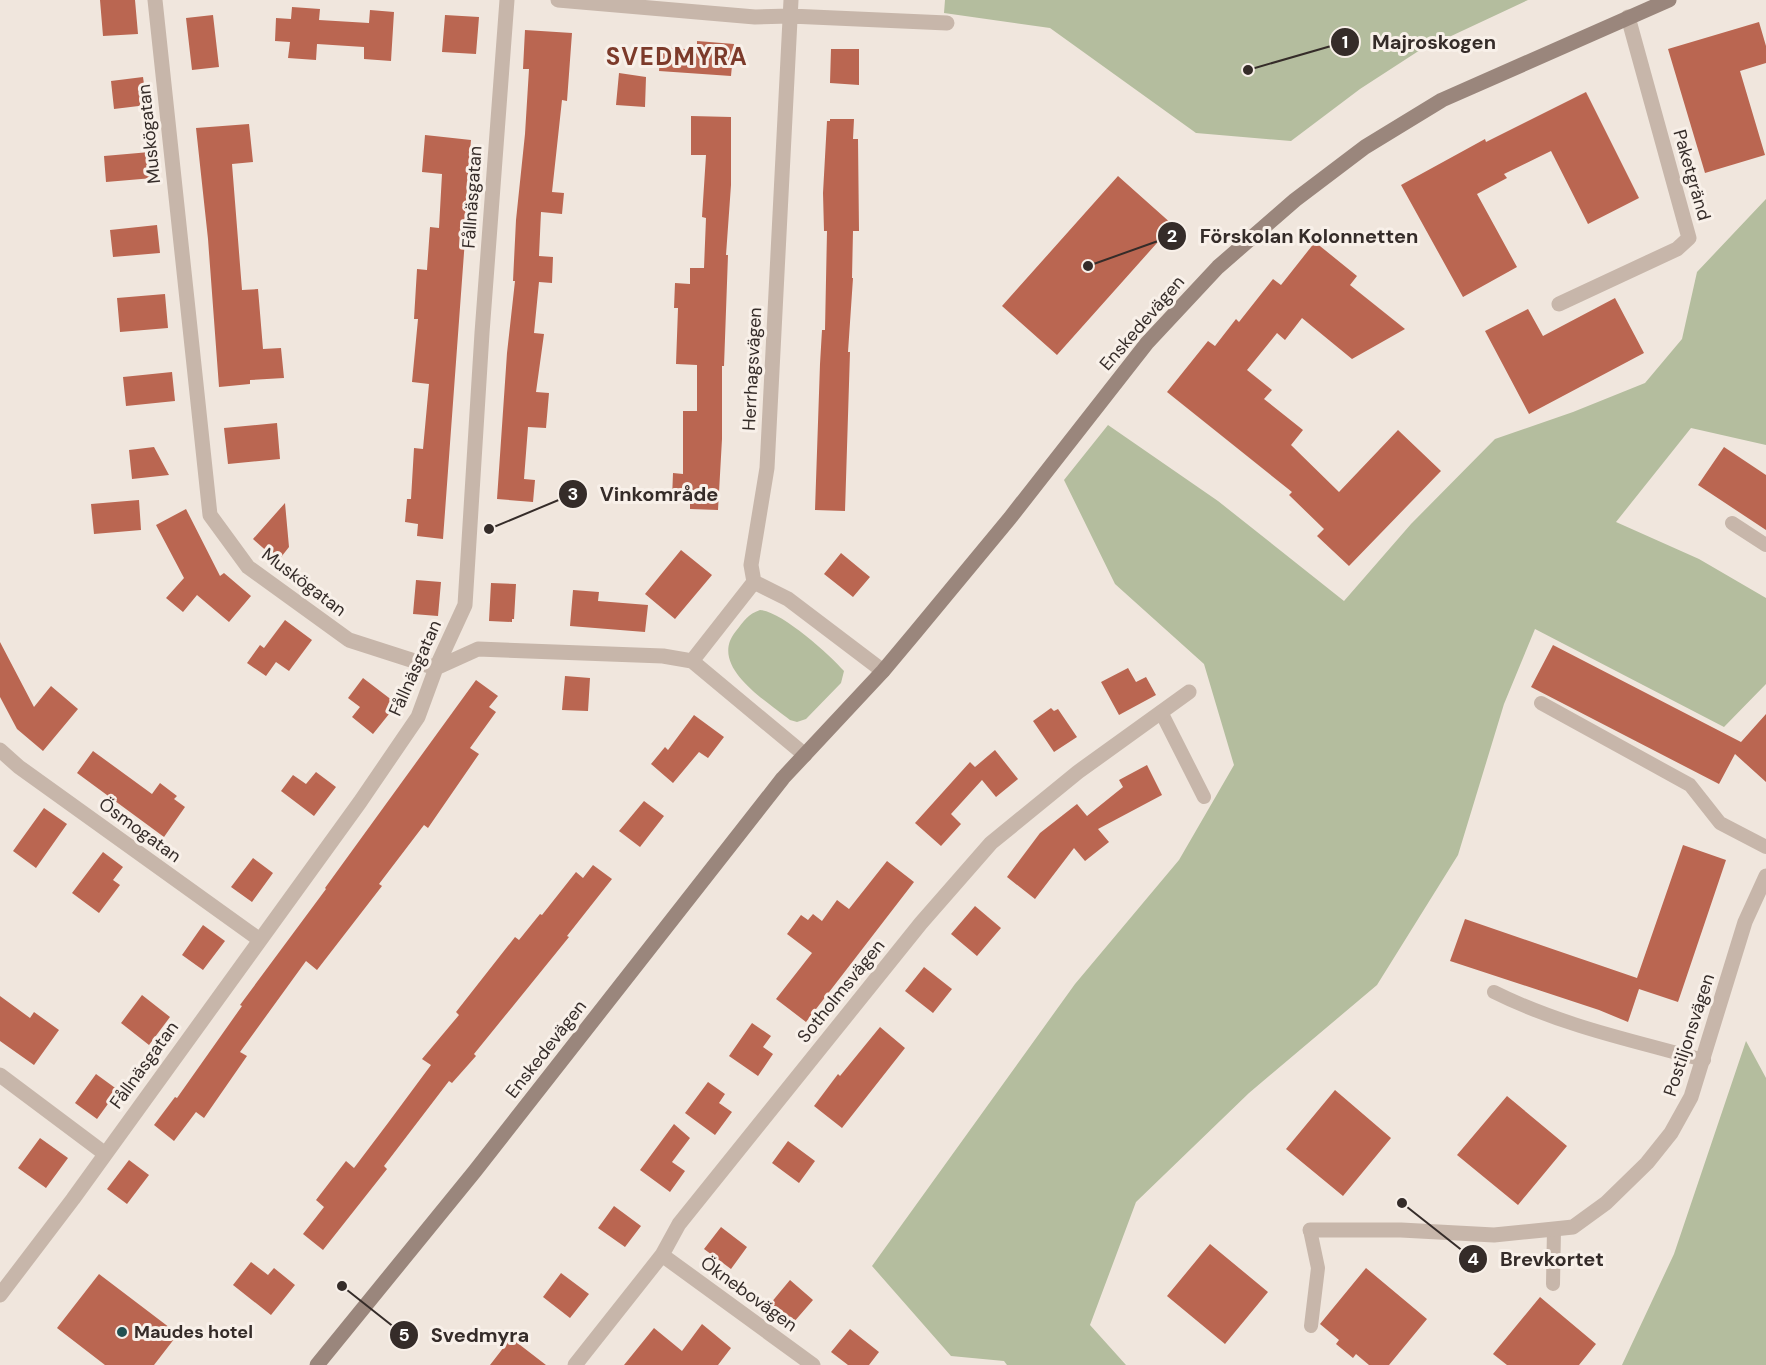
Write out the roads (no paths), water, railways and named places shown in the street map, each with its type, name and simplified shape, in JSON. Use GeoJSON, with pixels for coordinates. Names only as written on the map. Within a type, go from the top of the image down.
{"type":"FeatureCollection","features":[{"type":"Feature","properties":{"kind":"street","name":"Muskögatan"},"geometry":{"type":"LineString","coordinates":[[154,0],[210,515],[248,567],[350,640],[436,668]]}},
{"type":"Feature","properties":{"kind":"street","name":"Fållnäsgatan"},"geometry":{"type":"LineString","coordinates":[[0,1295],[73,1199],[104,1153],[360,802],[418,717],[436,668],[465,605],[482,333],[507,0]]}},
{"type":"Feature","properties":{"kind":"street"},"geometry":{"type":"LineString","coordinates":[[558,0],[755,17],[790,16],[947,22]]}},
{"type":"Feature","properties":{"kind":"street","name":"Herrhagsvägen"},"geometry":{"type":"LineString","coordinates":[[754,582],[751,565],[767,468],[791,0]]}},
{"type":"Feature","properties":{"kind":"street","name":"Enskedevägen"},"geometry":{"type":"LineString","coordinates":[[317,1365],[475,1171],[783,778],[883,671],[1010,518],[1147,343],[1218,267],[1295,200],[1365,147],[1442,99],[1669,0]]}},
{"type":"Feature","properties":{"kind":"street","name":"Paketgränd"},"geometry":{"type":"LineString","coordinates":[[1560,304],[1677,249],[1689,238],[1628,17]]}},
{"type":"Feature","properties":{"kind":"street"},"geometry":{"type":"LineString","coordinates":[[692,661],[754,582],[788,599],[883,671]]}},
{"type":"Feature","properties":{"kind":"street"},"geometry":{"type":"LineString","coordinates":[[436,668],[478,649],[663,656],[692,661],[805,755]]}},
{"type":"Feature","properties":{"kind":"street","name":"Sotholmsvägen"},"geometry":{"type":"LineString","coordinates":[[575,1365],[662,1255],[679,1224],[921,923],[991,843],[1078,772],[1189,692]]}},
{"type":"Feature","properties":{"kind":"street","name":"Ösmogatan"},"geometry":{"type":"LineString","coordinates":[[0,750],[19,767],[260,940]]}},
{"type":"Feature","properties":{"kind":"street","name":"Postiljonsvägen"},"geometry":{"type":"LineString","coordinates":[[1310,1230],[1401,1230],[1494,1235],[1573,1227],[1606,1203],[1647,1163],[1671,1133],[1686,1106],[1704,1060],[1745,922],[1766,876]]}},
{"type":"Feature","properties":{"kind":"street"},"geometry":{"type":"LineString","coordinates":[[0,1075],[104,1153]]}},
{"type":"Feature","properties":{"kind":"street","name":"Öknebovägen"},"geometry":{"type":"LineString","coordinates":[[662,1255],[813,1365]]}},
{"type":"Feature","properties":{"kind":"lane"},"geometry":{"type":"LineString","coordinates":[[1732,523],[1766,545]]}},
{"type":"Feature","properties":{"kind":"lane"},"geometry":{"type":"LineString","coordinates":[[1541,703],[1690,785],[1720,823],[1766,847]]}},
{"type":"Feature","properties":{"kind":"lane"},"geometry":{"type":"LineString","coordinates":[[1161,712],[1204,797]]}},
{"type":"Feature","properties":{"kind":"lane"},"geometry":{"type":"LineString","coordinates":[[1494,992],[1518,1004],[1577,1024],[1704,1060]]}},
{"type":"Feature","properties":{"kind":"lane"},"geometry":{"type":"LineString","coordinates":[[1553,1284],[1554,1229]]}},
{"type":"Feature","properties":{"kind":"lane"},"geometry":{"type":"LineString","coordinates":[[1310,1230],[1318,1268],[1311,1326]]}},
{"type":"Feature","properties":{"kind":"place","name":"Majroskogen"},"geometry":{"type":"Point","coordinates":[1248,70]}},
{"type":"Feature","properties":{"kind":"place","name":"Förskolan Kolonnetten"},"geometry":{"type":"Point","coordinates":[1088,266]}},
{"type":"Feature","properties":{"kind":"place","name":"Vinkområde"},"geometry":{"type":"Point","coordinates":[489,529]}},
{"type":"Feature","properties":{"kind":"place","name":"Brevkortet"},"geometry":{"type":"Point","coordinates":[1402,1203]}},
{"type":"Feature","properties":{"kind":"place","name":"Svedmyra"},"geometry":{"type":"Point","coordinates":[342,1286]}},
{"type":"Feature","properties":{"kind":"place","name":"Maudes hotel"},"geometry":{"type":"Point","coordinates":[122,1332]}},
{"type":"Feature","properties":{"kind":"district","name":"SVEDMYRA"},"geometry":{"type":"Point","coordinates":[677,57]}}]}
